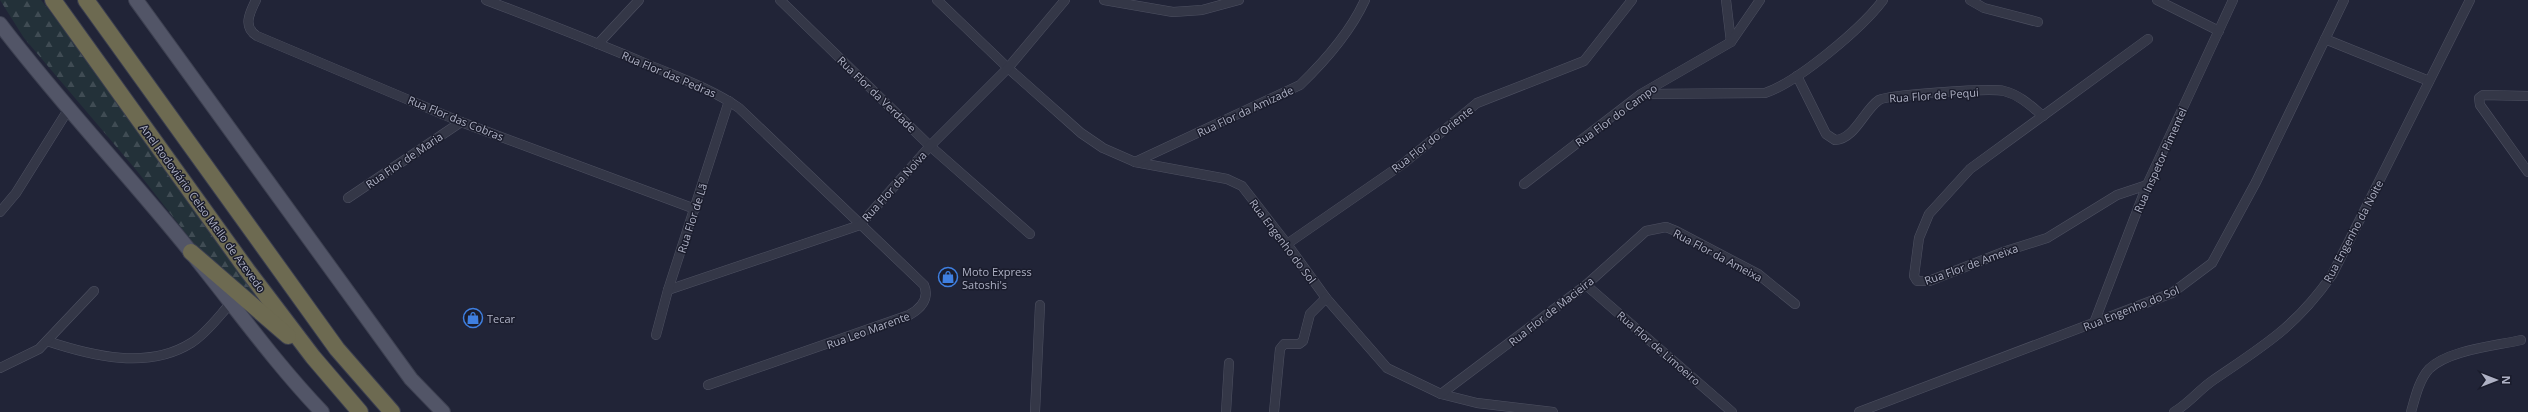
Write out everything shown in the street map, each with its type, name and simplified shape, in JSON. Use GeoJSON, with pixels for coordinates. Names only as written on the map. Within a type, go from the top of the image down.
{"type":"FeatureCollection","features":[{"type":"Feature","properties":{"kind":"highway","name":"Anel Rodoviário Celso Mello de Azevedo"},"geometry":{"type":"LineString","coordinates":[[53,0],[247,270],[313,357],[360,412]]}},
{"type":"Feature","properties":{"kind":"highway"},"geometry":{"type":"LineString","coordinates":[[86,0],[337,349],[392,412]]}},
{"type":"Feature","properties":{"kind":"highway"},"geometry":{"type":"LineString","coordinates":[[191,252],[313,357]]}},
{"type":"Feature","properties":{"kind":"main road"},"geometry":{"type":"LineString","coordinates":[[136,0],[411,379],[443,412]]}},
{"type":"Feature","properties":{"kind":"main road"},"geometry":{"type":"LineString","coordinates":[[0,24],[68,110],[191,252],[230,304],[322,412]]}},
{"type":"Feature","properties":{"kind":"street","name":"Rua Flor das Cobras"},"geometry":{"type":"LineString","coordinates":[[256,0],[248,22],[251,31],[257,36],[461,122],[695,209]]}},
{"type":"Feature","properties":{"kind":"street","name":"Rua Flor das Pedras"},"geometry":{"type":"LineString","coordinates":[[486,0],[710,90],[739,108],[860,225]]}},
{"type":"Feature","properties":{"kind":"street"},"geometry":{"type":"LineString","coordinates":[[598,44],[639,0]]}},
{"type":"Feature","properties":{"kind":"street","name":"Rua Flor da Verdade"},"geometry":{"type":"LineString","coordinates":[[780,0],[930,146],[1030,234]]}},
{"type":"Feature","properties":{"kind":"street","name":"Rua Engenho do Sol"},"geometry":{"type":"LineString","coordinates":[[937,0],[1008,68],[1081,133],[1104,148],[1135,162],[1236,183],[1242,186],[1326,298],[1387,368],[1441,394],[1477,403],[1554,412]]}},
{"type":"Feature","properties":{"kind":"street","name":"Rua Flor da Noiva"},"geometry":{"type":"LineString","coordinates":[[668,290],[860,225],[930,146],[1008,68],[1065,0]]}},
{"type":"Feature","properties":{"kind":"street"},"geometry":{"type":"LineString","coordinates":[[1104,0],[1173,12],[1202,10],[1239,0]]}},
{"type":"Feature","properties":{"kind":"street","name":"Rua Flor da Amizade"},"geometry":{"type":"LineString","coordinates":[[1135,162],[1300,85],[1316,70],[1347,33],[1365,0]]}},
{"type":"Feature","properties":{"kind":"street","name":"Rua Flor do Oriente"},"geometry":{"type":"LineString","coordinates":[[1287,244],[1404,163],[1477,103],[1584,61],[1596,49],[1632,0]]}},
{"type":"Feature","properties":{"kind":"street"},"geometry":{"type":"LineString","coordinates":[[1726,0],[1731,42]]}},
{"type":"Feature","properties":{"kind":"street","name":"Rua Flor do Campo"},"geometry":{"type":"LineString","coordinates":[[1524,184],[1641,94],[1731,42],[1760,0]]}},
{"type":"Feature","properties":{"kind":"street"},"geometry":{"type":"LineString","coordinates":[[1641,94],[1765,93],[1781,88],[1837,44],[1883,0]]}},
{"type":"Feature","properties":{"kind":"street"},"geometry":{"type":"LineString","coordinates":[[1970,0],[1984,8],[2038,22]]}},
{"type":"Feature","properties":{"kind":"street"},"geometry":{"type":"LineString","coordinates":[[2157,0],[2219,31]]}},
{"type":"Feature","properties":{"kind":"street","name":"Rua Inspetor Pimentel"},"geometry":{"type":"LineString","coordinates":[[2094,324],[2147,184],[2233,0]]}},
{"type":"Feature","properties":{"kind":"street","name":"Rua Engenho do Sol"},"geometry":{"type":"LineString","coordinates":[[1859,412],[1879,409],[2172,293],[2212,263],[2256,182],[2344,0]]}},
{"type":"Feature","properties":{"kind":"street","name":"Rua Engenho da Noite"},"geometry":{"type":"LineString","coordinates":[[2174,412],[2185,405],[2213,380],[2273,340],[2312,304],[2332,275],[2470,0]]}},
{"type":"Feature","properties":{"kind":"street"},"geometry":{"type":"LineString","coordinates":[[2325,39],[2429,81]]}},
{"type":"Feature","properties":{"kind":"street","name":"Rua Flor de Ameixa"},"geometry":{"type":"LineString","coordinates":[[2147,184],[2117,195],[2047,238],[2006,251],[1929,281],[1917,281],[1914,276],[1917,251],[1928,214],[1970,169],[2148,40]]}},
{"type":"Feature","properties":{"kind":"street","name":"Rua Flor de Pequi"},"geometry":{"type":"LineString","coordinates":[[1797,76],[1826,134],[1835,140],[1845,137],[1879,101],[1896,95],[2003,91],[2020,97],[2043,116]]}},
{"type":"Feature","properties":{"kind":"street"},"geometry":{"type":"LineString","coordinates":[[2528,96],[2483,95],[2479,98],[2480,105],[2528,172]]}},
{"type":"Feature","properties":{"kind":"street","name":"Rua Flor de Lã"},"geometry":{"type":"LineString","coordinates":[[656,335],[668,290],[695,209],[728,101]]}},
{"type":"Feature","properties":{"kind":"street"},"geometry":{"type":"LineString","coordinates":[[0,212],[16,193],[68,110]]}},
{"type":"Feature","properties":{"kind":"street","name":"Rua Flor de Maria"},"geometry":{"type":"LineString","coordinates":[[348,198],[461,122]]}},
{"type":"Feature","properties":{"kind":"street","name":"Rua Leo Marente"},"geometry":{"type":"LineString","coordinates":[[708,386],[882,326],[909,316],[919,308],[926,296],[924,286],[860,225]]}},
{"type":"Feature","properties":{"kind":"street","name":"Rua Flor de Macieira"},"geometry":{"type":"LineString","coordinates":[[1441,394],[1586,284],[1646,230],[1658,227]]}},
{"type":"Feature","properties":{"kind":"street","name":"Rua Flor da Ameixa"},"geometry":{"type":"LineString","coordinates":[[1658,227],[1676,231],[1758,274],[1795,304]]}},
{"type":"Feature","properties":{"kind":"street","name":"Rua Flor de Limoeiro"},"geometry":{"type":"LineString","coordinates":[[1586,284],[1732,412]]}},
{"type":"Feature","properties":{"kind":"street"},"geometry":{"type":"LineString","coordinates":[[0,368],[39,349],[94,291]]}},
{"type":"Feature","properties":{"kind":"street"},"geometry":{"type":"LineString","coordinates":[[1274,412],[1280,349],[1284,344],[1299,344],[1304,341],[1310,314],[1326,298]]}},
{"type":"Feature","properties":{"kind":"street"},"geometry":{"type":"LineString","coordinates":[[47,341],[102,357],[171,354],[193,342],[230,304]]}},
{"type":"Feature","properties":{"kind":"street"},"geometry":{"type":"LineString","coordinates":[[1035,412],[1040,305]]}},
{"type":"Feature","properties":{"kind":"street"},"geometry":{"type":"LineString","coordinates":[[2411,412],[2418,389],[2429,370],[2447,357],[2520,340]]}},
{"type":"Feature","properties":{"kind":"street"},"geometry":{"type":"LineString","coordinates":[[1226,412],[1229,363]]}},
{"type":"Feature","properties":{"kind":"green space"},"geometry":{"type":"Polygon","coordinates":[[[0,0],[41,0],[131,115],[265,308],[195,245],[137,171],[24,38],[0,0]]]}},
{"type":"Feature","properties":{"kind":"place","name":"Moto Express Satoshi's"},"geometry":{"type":"Point","coordinates":[948,277]}},
{"type":"Feature","properties":{"kind":"place","name":"Tecar"},"geometry":{"type":"Point","coordinates":[473,318]}}]}
